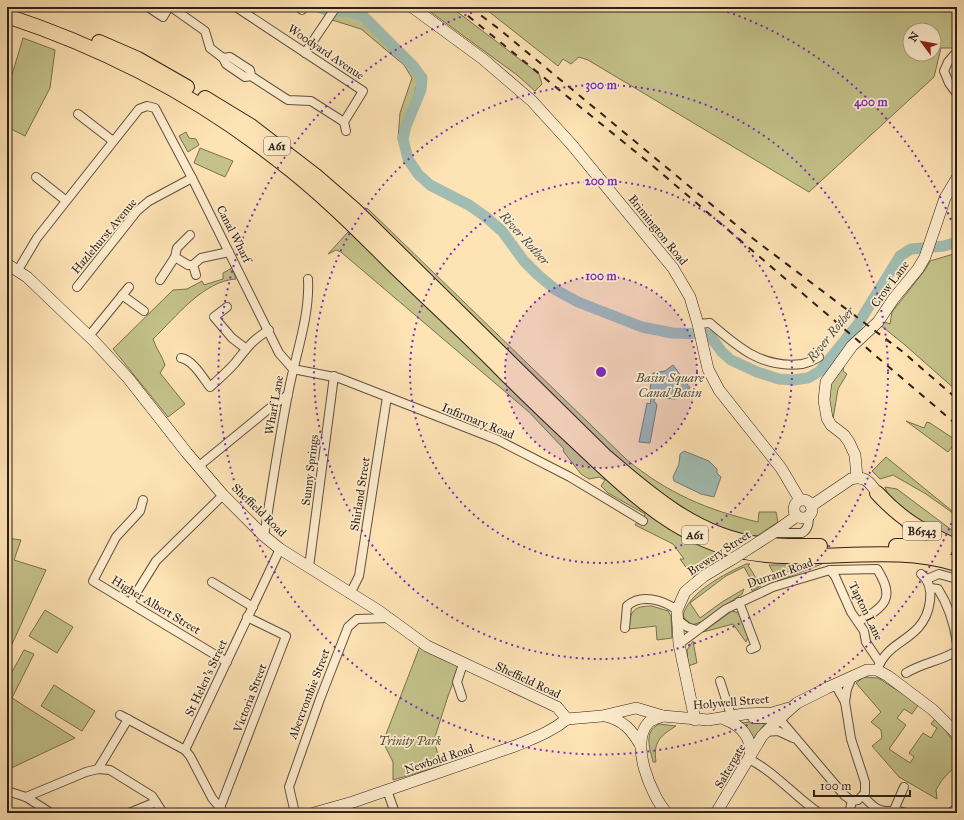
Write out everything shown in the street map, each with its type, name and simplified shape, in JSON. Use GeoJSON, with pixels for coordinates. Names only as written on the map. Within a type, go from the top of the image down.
{"type":"FeatureCollection","features":[{"type":"Feature","properties":{"kind":"highway","name":"A61"},"geometry":{"type":"LineString","coordinates":[[7,7],[55,23],[138,59],[188,87],[251,126],[278,146],[354,209],[605,456],[636,483],[682,516],[707,529],[758,544],[803,546],[915,546],[957,554]]}},
{"type":"Feature","properties":{"kind":"highway","name":"A61"},"geometry":{"type":"LineString","coordinates":[[7,16],[51,31],[132,68],[182,95],[278,159],[347,220],[527,396],[609,472],[629,490],[680,527],[705,540],[747,554],[779,557],[900,554],[933,557],[957,564]]}},
{"type":"Feature","properties":{"kind":"highway","name":"B6543"},"geometry":{"type":"LineString","coordinates":[[876,492],[891,508],[909,523],[957,547]]}},
{"type":"Feature","properties":{"kind":"main road","name":"Brimington Road"},"geometry":{"type":"LineString","coordinates":[[412,7],[493,67],[540,110],[572,145],[673,268],[687,290],[698,324],[708,369],[719,390],[777,463],[800,500]]}},
{"type":"Feature","properties":{"kind":"main road","name":"Crow Lane"},"geometry":{"type":"LineString","coordinates":[[854,478],[855,455],[844,435],[831,425],[827,418],[824,400],[826,382],[852,346],[880,318],[918,269],[925,257],[932,238],[944,198],[957,178]]}},
{"type":"Feature","properties":{"kind":"main road","name":"Sheffield Road"},"geometry":{"type":"LineString","coordinates":[[7,264],[18,270],[89,336],[128,378],[223,495],[264,536],[280,549],[389,618],[427,646],[557,707],[567,719]]}},
{"type":"Feature","properties":{"kind":"main road","name":"B6543"},"geometry":{"type":"LineString","coordinates":[[854,478],[866,479],[876,492]]}},
{"type":"Feature","properties":{"kind":"main road"},"geometry":{"type":"LineString","coordinates":[[810,510],[807,501],[800,500],[794,507],[797,516],[804,517],[810,510],[854,478]]}},
{"type":"Feature","properties":{"kind":"main road","name":"Brewery Street"},"geometry":{"type":"LineString","coordinates":[[679,644],[677,614],[685,592],[704,576],[773,533],[797,516]]}},
{"type":"Feature","properties":{"kind":"main road"},"geometry":{"type":"LineString","coordinates":[[679,644],[695,720]]}},
{"type":"Feature","properties":{"kind":"main road"},"geometry":{"type":"LineString","coordinates":[[879,667],[888,676],[932,710],[957,734]]}},
{"type":"Feature","properties":{"kind":"main road","name":"Holywell Street"},"geometry":{"type":"LineString","coordinates":[[567,719],[602,716],[636,708],[667,716],[695,720],[727,715],[772,713],[791,707],[835,684],[867,670],[879,667]]}},
{"type":"Feature","properties":{"kind":"main road"},"geometry":{"type":"LineString","coordinates":[[667,813],[652,792],[645,769],[641,746],[642,736],[648,723],[683,709],[689,695]]}},
{"type":"Feature","properties":{"kind":"main road","name":"Holywell Street"},"geometry":{"type":"LineString","coordinates":[[765,732],[791,707]]}},
{"type":"Feature","properties":{"kind":"main road"},"geometry":{"type":"LineString","coordinates":[[727,715],[740,726],[748,738],[750,751],[749,759]]}},
{"type":"Feature","properties":{"kind":"main road","name":"Holywell Street"},"geometry":{"type":"LineString","coordinates":[[602,716],[621,721],[632,731],[641,746]]}},
{"type":"Feature","properties":{"kind":"main road","name":"Newbold Road"},"geometry":{"type":"LineString","coordinates":[[314,813],[462,765],[541,736],[556,728],[567,719]]}},
{"type":"Feature","properties":{"kind":"main road","name":"Saltergate"},"geometry":{"type":"LineString","coordinates":[[716,813],[765,732]]}},
{"type":"Feature","properties":{"kind":"street"},"geometry":{"type":"LineString","coordinates":[[148,7],[163,17],[170,7],[205,31],[210,48],[223,58],[226,64],[245,77],[251,76],[288,100],[293,102],[308,100],[344,122],[346,131]]}},
{"type":"Feature","properties":{"kind":"street","name":"Woodyard Avenue"},"geometry":{"type":"LineString","coordinates":[[237,7],[363,92],[344,122]]}},
{"type":"Feature","properties":{"kind":"street"},"geometry":{"type":"LineString","coordinates":[[305,53],[336,7]]}},
{"type":"Feature","properties":{"kind":"street"},"geometry":{"type":"LineString","coordinates":[[954,54],[944,71],[949,83],[957,94]]}},
{"type":"Feature","properties":{"kind":"street","name":"Canal Wharf"},"geometry":{"type":"LineString","coordinates":[[112,141],[139,109],[147,106],[155,108],[230,252],[279,353],[293,369]]}},
{"type":"Feature","properties":{"kind":"street"},"geometry":{"type":"LineString","coordinates":[[18,270],[37,238],[112,141],[78,114]]}},
{"type":"Feature","properties":{"kind":"street"},"geometry":{"type":"LineString","coordinates":[[36,177],[65,200]]}},
{"type":"Feature","properties":{"kind":"street","name":"Hazlehurst Avenue"},"geometry":{"type":"LineString","coordinates":[[77,287],[137,211],[149,201],[192,178]]}},
{"type":"Feature","properties":{"kind":"street"},"geometry":{"type":"LineString","coordinates":[[160,280],[175,257],[177,248],[190,235]]}},
{"type":"Feature","properties":{"kind":"street"},"geometry":{"type":"LineString","coordinates":[[175,257],[188,265],[193,265],[201,258],[230,252]]}},
{"type":"Feature","properties":{"kind":"street"},"geometry":{"type":"LineString","coordinates":[[193,265],[196,275]]}},
{"type":"Feature","properties":{"kind":"street","name":"Wharf Lane"},"geometry":{"type":"LineString","coordinates":[[264,536],[288,395],[308,297],[308,279]]}},
{"type":"Feature","properties":{"kind":"street"},"geometry":{"type":"LineString","coordinates":[[89,336],[129,287]]}},
{"type":"Feature","properties":{"kind":"street"},"geometry":{"type":"LineString","coordinates":[[122,295],[144,311]]}},
{"type":"Feature","properties":{"kind":"street"},"geometry":{"type":"LineString","coordinates":[[227,307],[214,317],[232,338],[245,348]]}},
{"type":"Feature","properties":{"kind":"street"},"geometry":{"type":"LineString","coordinates":[[698,324],[710,323],[750,355],[774,362],[802,364],[819,357]]}},
{"type":"Feature","properties":{"kind":"street"},"geometry":{"type":"LineString","coordinates":[[181,358],[186,359],[190,363],[210,387],[236,362],[245,348],[269,330]]}},
{"type":"Feature","properties":{"kind":"street","name":"Infirmary Road"},"geometry":{"type":"LineString","coordinates":[[293,369],[334,376],[514,448],[577,481],[643,521]]}},
{"type":"Feature","properties":{"kind":"street","name":"Sunny Springs"},"geometry":{"type":"LineString","coordinates":[[309,567],[334,376]]}},
{"type":"Feature","properties":{"kind":"street"},"geometry":{"type":"LineString","coordinates":[[199,466],[276,403],[288,395]]}},
{"type":"Feature","properties":{"kind":"street","name":"Shirland Street"},"geometry":{"type":"LineString","coordinates":[[350,594],[359,576],[387,397]]}},
{"type":"Feature","properties":{"kind":"street"},"geometry":{"type":"LineString","coordinates":[[130,603],[156,561],[223,495]]}},
{"type":"Feature","properties":{"kind":"street","name":"Higher Albert Street"},"geometry":{"type":"LineString","coordinates":[[143,500],[140,511],[116,537],[93,581],[227,662]]}},
{"type":"Feature","properties":{"kind":"street"},"geometry":{"type":"LineString","coordinates":[[773,533],[802,533],[806,531],[810,510]]}},
{"type":"Feature","properties":{"kind":"street","name":"St Helen's Street"},"geometry":{"type":"LineString","coordinates":[[185,750],[280,549]]}},
{"type":"Feature","properties":{"kind":"street","name":"Durrant Road"},"geometry":{"type":"LineString","coordinates":[[679,644],[726,609],[774,587],[830,570],[877,570],[886,584],[887,597],[883,605],[858,622]]}},
{"type":"Feature","properties":{"kind":"street","name":"Tapton Lane"},"geometry":{"type":"LineString","coordinates":[[830,570],[835,576],[851,612],[864,631],[866,642],[879,667]]}},
{"type":"Feature","properties":{"kind":"street"},"geometry":{"type":"LineString","coordinates":[[879,667],[886,653],[921,624],[928,610],[930,588],[924,576],[939,574],[957,579]]}},
{"type":"Feature","properties":{"kind":"street"},"geometry":{"type":"LineString","coordinates":[[212,582],[253,607]]}},
{"type":"Feature","properties":{"kind":"street"},"geometry":{"type":"LineString","coordinates":[[930,588],[938,589],[945,600],[951,613],[957,643]]}},
{"type":"Feature","properties":{"kind":"street"},"geometry":{"type":"LineString","coordinates":[[625,628],[627,606],[641,598],[670,605],[687,627],[698,630]]}},
{"type":"Feature","properties":{"kind":"street"},"geometry":{"type":"LineString","coordinates":[[739,602],[756,647],[751,649]]}},
{"type":"Feature","properties":{"kind":"street","name":"Victoria Street"},"geometry":{"type":"LineString","coordinates":[[222,811],[286,636],[247,617]]}},
{"type":"Feature","properties":{"kind":"street","name":"Abercrombie Street"},"geometry":{"type":"LineString","coordinates":[[295,813],[289,787],[348,627],[357,619],[389,618]]}},
{"type":"Feature","properties":{"kind":"street"},"geometry":{"type":"LineString","coordinates":[[906,674],[919,665],[936,661],[957,651]]}},
{"type":"Feature","properties":{"kind":"street"},"geometry":{"type":"LineString","coordinates":[[462,697],[457,682],[463,664]]}},
{"type":"Feature","properties":{"kind":"street"},"geometry":{"type":"LineString","coordinates":[[849,813],[857,799],[866,789],[851,739],[845,702],[847,689],[852,677]]}},
{"type":"Feature","properties":{"kind":"street"},"geometry":{"type":"LineString","coordinates":[[720,681],[727,715],[783,723],[794,738],[844,795],[876,808],[906,813]]}},
{"type":"Feature","properties":{"kind":"street"},"geometry":{"type":"LineString","coordinates":[[835,684],[841,698],[845,702]]}},
{"type":"Feature","properties":{"kind":"street"},"geometry":{"type":"LineString","coordinates":[[120,715],[185,750],[190,756],[212,798],[222,811]]}},
{"type":"Feature","properties":{"kind":"street"},"geometry":{"type":"LineString","coordinates":[[98,769],[128,719]]}},
{"type":"Feature","properties":{"kind":"street"},"geometry":{"type":"LineString","coordinates":[[765,732],[778,731],[794,738]]}},
{"type":"Feature","properties":{"kind":"street"},"geometry":{"type":"LineString","coordinates":[[749,759],[763,766],[780,779],[819,813]]}},
{"type":"Feature","properties":{"kind":"street"},"geometry":{"type":"LineString","coordinates":[[26,797],[98,769],[110,770],[152,796],[163,813]]}},
{"type":"Feature","properties":{"kind":"street"},"geometry":{"type":"LineString","coordinates":[[890,811],[904,787]]}},
{"type":"Feature","properties":{"kind":"street"},"geometry":{"type":"LineString","coordinates":[[387,790],[395,813]]}},
{"type":"Feature","properties":{"kind":"street"},"geometry":{"type":"LineString","coordinates":[[7,791],[26,797],[51,813]]}},
{"type":"Feature","properties":{"kind":"street"},"geometry":{"type":"LineString","coordinates":[[129,813],[156,802]]}},
{"type":"Feature","properties":{"kind":"street"},"geometry":{"type":"LineString","coordinates":[[947,811],[957,808]]}},
{"type":"Feature","properties":{"kind":"green space"},"geometry":{"type":"Polygon","coordinates":[[[424,7],[451,7],[539,74],[542,84],[535,91],[517,75],[424,7]]]}},
{"type":"Feature","properties":{"kind":"green space"},"geometry":{"type":"Polygon","coordinates":[[[483,7],[957,7],[957,48],[942,48],[942,22],[902,22],[902,62],[938,62],[934,77],[809,192],[588,60],[579,57],[571,64],[563,59],[558,66],[483,7]]]}},
{"type":"Feature","properties":{"kind":"green space"},"geometry":{"type":"Polygon","coordinates":[[[349,14],[362,18],[412,69],[418,79],[400,140],[398,139],[400,113],[412,78],[404,65],[361,29],[332,20],[335,15],[349,14]]]}},
{"type":"Feature","properties":{"kind":"green space"},"geometry":{"type":"Polygon","coordinates":[[[23,38],[55,50],[50,88],[25,136],[11,129],[7,130],[7,91],[23,38]]]}},
{"type":"Feature","properties":{"kind":"green space"},"geometry":{"type":"Polygon","coordinates":[[[186,132],[189,138],[196,139],[199,145],[188,152],[179,136],[186,132]]]}},
{"type":"Feature","properties":{"kind":"green space"},"geometry":{"type":"Polygon","coordinates":[[[200,148],[233,161],[225,177],[194,163],[200,148]]]}},
{"type":"Feature","properties":{"kind":"green space"},"geometry":{"type":"Polygon","coordinates":[[[367,208],[626,459],[641,471],[672,491],[705,506],[758,522],[759,512],[776,512],[778,522],[752,539],[686,514],[631,474],[365,212],[367,208]]]}},
{"type":"Feature","properties":{"kind":"green space"},"geometry":{"type":"Polygon","coordinates":[[[354,230],[676,531],[705,547],[728,556],[693,577],[680,559],[684,559],[673,544],[635,525],[637,522],[643,523],[645,514],[608,493],[601,486],[605,480],[599,477],[589,479],[581,474],[563,451],[564,449],[529,412],[341,252],[336,250],[328,254],[348,232],[354,230]]]}},
{"type":"Feature","properties":{"kind":"green space"},"geometry":{"type":"Polygon","coordinates":[[[957,253],[957,391],[879,324],[882,321],[890,324],[892,312],[925,270],[930,261],[957,253]]]}},
{"type":"Feature","properties":{"kind":"green space"},"geometry":{"type":"Polygon","coordinates":[[[232,268],[236,279],[224,281],[201,293],[153,339],[165,365],[160,373],[185,404],[168,417],[113,349],[173,290],[187,289],[202,281],[204,285],[223,279],[223,273],[232,268]]]}},
{"type":"Feature","properties":{"kind":"green space"},"geometry":{"type":"Polygon","coordinates":[[[844,365],[843,371],[847,374],[838,389],[833,419],[826,398],[832,380],[844,365]]]}},
{"type":"Feature","properties":{"kind":"green space"},"geometry":{"type":"Polygon","coordinates":[[[906,421],[924,428],[927,422],[930,423],[957,441],[948,452],[906,421]]]}},
{"type":"Feature","properties":{"kind":"green space"},"geometry":{"type":"Polygon","coordinates":[[[886,457],[957,516],[926,494],[893,475],[880,479],[872,471],[886,457]]]}},
{"type":"Feature","properties":{"kind":"green space"},"geometry":{"type":"Polygon","coordinates":[[[885,487],[897,489],[957,534],[957,540],[926,526],[905,513],[890,497],[885,487]]]}},
{"type":"Feature","properties":{"kind":"green space"},"geometry":{"type":"Polygon","coordinates":[[[897,519],[947,545],[907,542],[903,528],[897,519]]]}},
{"type":"Feature","properties":{"kind":"green space"},"geometry":{"type":"Polygon","coordinates":[[[7,538],[21,540],[14,560],[46,570],[7,655],[7,538]]]}},
{"type":"Feature","properties":{"kind":"green space"},"geometry":{"type":"Polygon","coordinates":[[[819,561],[822,564],[778,581],[769,565],[796,565],[819,561]]]}},
{"type":"Feature","properties":{"kind":"green space"},"geometry":{"type":"Polygon","coordinates":[[[746,564],[750,564],[748,565],[761,586],[752,591],[750,585],[753,583],[744,567],[726,576],[690,603],[700,618],[722,602],[744,589],[742,594],[701,622],[692,625],[685,619],[683,615],[687,606],[700,591],[719,578],[746,564]]]}},
{"type":"Feature","properties":{"kind":"green space"},"geometry":{"type":"Polygon","coordinates":[[[652,606],[668,611],[671,616],[672,638],[657,640],[656,626],[629,629],[630,618],[634,611],[641,607],[652,606]]]}},
{"type":"Feature","properties":{"kind":"green space"},"geometry":{"type":"Polygon","coordinates":[[[45,610],[73,627],[57,653],[29,636],[45,610]]]}},
{"type":"Feature","properties":{"kind":"green space"},"geometry":{"type":"Polygon","coordinates":[[[732,611],[739,613],[748,637],[746,642],[733,624],[703,632],[732,611]]]}},
{"type":"Feature","properties":{"kind":"green space"},"geometry":{"type":"Polygon","coordinates":[[[693,641],[697,663],[688,666],[687,650],[693,641]]]}},
{"type":"Feature","properties":{"kind":"green space","name":"Trinity Park"},"geometry":{"type":"Polygon","coordinates":[[[420,646],[459,667],[434,740],[441,766],[393,780],[393,762],[383,742],[420,646]]]}},
{"type":"Feature","properties":{"kind":"green space"},"geometry":{"type":"Polygon","coordinates":[[[24,650],[34,654],[12,698],[75,738],[7,770],[7,681],[24,650]]]}},
{"type":"Feature","properties":{"kind":"green space"},"geometry":{"type":"Polygon","coordinates":[[[864,677],[878,678],[919,704],[912,714],[904,709],[897,718],[906,725],[889,749],[910,763],[914,757],[909,753],[923,733],[931,738],[937,728],[931,724],[937,716],[950,737],[957,744],[957,764],[942,780],[936,790],[937,799],[899,777],[872,746],[882,738],[881,730],[871,722],[881,712],[856,683],[864,677]]]}},
{"type":"Feature","properties":{"kind":"green space"},"geometry":{"type":"Polygon","coordinates":[[[54,685],[95,711],[82,731],[41,706],[54,685]]]}},
{"type":"Feature","properties":{"kind":"green space"},"geometry":{"type":"Polygon","coordinates":[[[766,722],[753,740],[742,723],[766,722]]]}},
{"type":"Feature","properties":{"kind":"green space"},"geometry":{"type":"Polygon","coordinates":[[[659,724],[676,726],[659,740],[655,755],[656,762],[653,762],[649,746],[649,736],[654,727],[659,724]]]}},
{"type":"Feature","properties":{"kind":"water","name":"Basin Square Canal Basin"},"geometry":{"type":"Polygon","coordinates":[[[673,365],[690,388],[675,399],[655,397],[654,401],[657,405],[650,443],[639,442],[647,403],[650,404],[652,395],[649,394],[653,373],[665,371],[673,365]]]}},
{"type":"Feature","properties":{"kind":"water"},"geometry":{"type":"Polygon","coordinates":[[[684,451],[709,461],[717,469],[717,473],[721,477],[714,497],[701,494],[674,481],[673,477],[679,464],[680,454],[684,451]]]}},
{"type":"Feature","properties":{"kind":"waterway","name":"River Rother"},"geometry":{"type":"LineString","coordinates":[[319,7],[328,11],[351,12],[363,16],[414,67],[422,78],[421,90],[406,126],[403,139],[408,159],[418,174],[430,185],[469,205],[486,217],[502,231],[524,261],[556,290],[578,302],[642,327],[672,333],[705,334],[711,337],[722,352],[731,360],[757,372],[779,379],[793,380],[808,378],[820,371],[858,324],[900,256],[911,249],[944,246],[957,242]]}},
{"type":"Feature","properties":{"kind":"railway"},"geometry":{"type":"LineString","coordinates":[[457,7],[653,166],[957,425]]}},
{"type":"Feature","properties":{"kind":"railway"},"geometry":{"type":"LineString","coordinates":[[470,7],[499,29],[747,234],[903,352],[957,399]]}}]}
